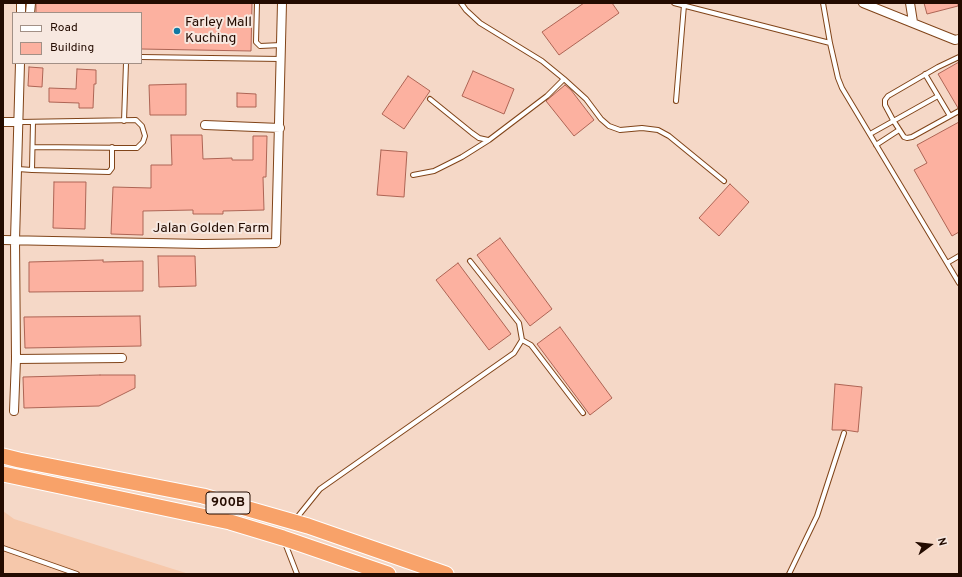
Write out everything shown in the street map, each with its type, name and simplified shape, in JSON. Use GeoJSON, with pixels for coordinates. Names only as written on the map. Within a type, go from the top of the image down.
{"type":"FeatureCollection","features":[{"type":"Feature","properties":{"kind":"highway","name":"900B"},"geometry":{"type":"LineString","coordinates":[[3,456],[204,496],[294,522],[446,574]]}},
{"type":"Feature","properties":{"kind":"highway"},"geometry":{"type":"LineString","coordinates":[[3,474],[230,522],[283,538],[388,574]]}},
{"type":"Feature","properties":{"kind":"street","name":"Jalan Golden Farm"},"geometry":{"type":"LineString","coordinates":[[3,240],[202,244],[276,243],[282,3]]}},
{"type":"Feature","properties":{"kind":"street"},"geometry":{"type":"LineString","coordinates":[[863,3],[955,40],[959,40]]}},
{"type":"Feature","properties":{"kind":"street"},"geometry":{"type":"LineString","coordinates":[[910,3],[913,22]]}},
{"type":"Feature","properties":{"kind":"street"},"geometry":{"type":"LineString","coordinates":[[14,411],[20,64]]}},
{"type":"Feature","properties":{"kind":"street"},"geometry":{"type":"LineString","coordinates":[[3,122],[19,122]]}},
{"type":"Feature","properties":{"kind":"street"},"geometry":{"type":"LineString","coordinates":[[205,126],[280,128]]}},
{"type":"Feature","properties":{"kind":"street"},"geometry":{"type":"LineString","coordinates":[[16,360],[122,358]]}},
{"type":"Feature","properties":{"kind":"lane"},"geometry":{"type":"LineString","coordinates":[[257,3],[256,42],[260,46],[282,45]]}},
{"type":"Feature","properties":{"kind":"lane"},"geometry":{"type":"LineString","coordinates":[[461,3],[466,10],[480,22],[542,61],[586,99],[601,119],[609,126],[620,130],[642,128],[658,130],[669,136],[724,181]]}},
{"type":"Feature","properties":{"kind":"lane"},"geometry":{"type":"LineString","coordinates":[[674,3],[830,43]]}},
{"type":"Feature","properties":{"kind":"lane"},"geometry":{"type":"LineString","coordinates":[[823,3],[830,43],[838,78],[842,88],[959,282]]}},
{"type":"Feature","properties":{"kind":"lane"},"geometry":{"type":"LineString","coordinates":[[676,101],[684,6]]}},
{"type":"Feature","properties":{"kind":"lane"},"geometry":{"type":"LineString","coordinates":[[142,57],[281,59]]}},
{"type":"Feature","properties":{"kind":"lane"},"geometry":{"type":"LineString","coordinates":[[959,58],[925,74],[888,96],[885,100],[885,105],[893,120],[904,137],[907,138],[912,138],[959,111]]}},
{"type":"Feature","properties":{"kind":"lane"},"geometry":{"type":"LineString","coordinates":[[124,121],[126,64]]}},
{"type":"Feature","properties":{"kind":"lane"},"geometry":{"type":"LineString","coordinates":[[925,74],[950,116]]}},
{"type":"Feature","properties":{"kind":"lane"},"geometry":{"type":"LineString","coordinates":[[413,175],[434,171],[462,157],[489,140],[547,96],[564,80]]}},
{"type":"Feature","properties":{"kind":"lane"},"geometry":{"type":"LineString","coordinates":[[870,134],[938,96]]}},
{"type":"Feature","properties":{"kind":"lane"},"geometry":{"type":"LineString","coordinates":[[430,99],[479,138],[489,140]]}},
{"type":"Feature","properties":{"kind":"lane"},"geometry":{"type":"LineString","coordinates":[[19,122],[136,120],[142,126],[145,136],[144,142],[137,148],[33,147]]}},
{"type":"Feature","properties":{"kind":"lane"},"geometry":{"type":"LineString","coordinates":[[32,170],[34,122]]}},
{"type":"Feature","properties":{"kind":"lane"},"geometry":{"type":"LineString","coordinates":[[876,144],[899,130]]}},
{"type":"Feature","properties":{"kind":"lane"},"geometry":{"type":"LineString","coordinates":[[18,169],[109,172],[112,168],[112,147]]}},
{"type":"Feature","properties":{"kind":"lane"},"geometry":{"type":"LineString","coordinates":[[947,262],[959,256]]}},
{"type":"Feature","properties":{"kind":"lane"},"geometry":{"type":"LineString","coordinates":[[294,522],[320,489],[514,353],[522,340],[519,323],[470,261]]}},
{"type":"Feature","properties":{"kind":"lane"},"geometry":{"type":"LineString","coordinates":[[522,340],[531,345],[583,413]]}},
{"type":"Feature","properties":{"kind":"lane"},"geometry":{"type":"LineString","coordinates":[[789,574],[817,516],[844,433]]}},
{"type":"Feature","properties":{"kind":"lane"},"geometry":{"type":"LineString","coordinates":[[283,538],[297,574]]}},
{"type":"Feature","properties":{"kind":"lane"},"geometry":{"type":"LineString","coordinates":[[3,548],[77,574]]}},
{"type":"Feature","properties":{"kind":"shaded area"},"geometry":{"type":"Polygon","coordinates":[[[3,511],[14,519],[189,574],[3,574],[3,511]]]}},
{"type":"Feature","properties":{"kind":"building","name":"Farley Mall Kuching"},"geometry":{"type":"Polygon","coordinates":[[[36,3],[252,3],[251,51],[142,49],[142,12],[36,12],[36,3]]]}},
{"type":"Feature","properties":{"kind":"building"},"geometry":{"type":"Polygon","coordinates":[[[584,3],[612,3],[619,13],[559,55],[542,32],[584,3]]]}},
{"type":"Feature","properties":{"kind":"building"},"geometry":{"type":"Polygon","coordinates":[[[924,3],[958,3],[958,6],[927,14],[924,3]]]}},
{"type":"Feature","properties":{"kind":"building"},"geometry":{"type":"Polygon","coordinates":[[[959,62],[959,108],[958,108],[938,74],[959,62]]]}},
{"type":"Feature","properties":{"kind":"building"},"geometry":{"type":"Polygon","coordinates":[[[29,67],[43,68],[42,87],[28,86],[29,67]]]}},
{"type":"Feature","properties":{"kind":"building"},"geometry":{"type":"Polygon","coordinates":[[[77,69],[96,70],[93,108],[79,108],[79,103],[49,102],[49,88],[76,89],[77,69]]]}},
{"type":"Feature","properties":{"kind":"building"},"geometry":{"type":"Polygon","coordinates":[[[473,71],[514,89],[504,114],[462,96],[473,71]]]}},
{"type":"Feature","properties":{"kind":"building"},"geometry":{"type":"Polygon","coordinates":[[[408,76],[430,91],[404,129],[382,114],[408,76]]]}},
{"type":"Feature","properties":{"kind":"building"},"geometry":{"type":"Polygon","coordinates":[[[186,84],[186,115],[150,115],[149,85],[186,84]]]}},
{"type":"Feature","properties":{"kind":"building"},"geometry":{"type":"Polygon","coordinates":[[[565,85],[571,90],[594,120],[574,136],[546,101],[565,85]]]}},
{"type":"Feature","properties":{"kind":"building"},"geometry":{"type":"Polygon","coordinates":[[[237,93],[256,94],[256,107],[237,107],[237,93]]]}},
{"type":"Feature","properties":{"kind":"building"},"geometry":{"type":"Polygon","coordinates":[[[959,122],[959,232],[952,236],[914,170],[927,163],[917,145],[959,122]]]}},
{"type":"Feature","properties":{"kind":"building"},"geometry":{"type":"Polygon","coordinates":[[[171,135],[202,135],[203,159],[232,158],[232,160],[253,160],[253,136],[267,136],[266,177],[263,177],[264,210],[223,211],[223,214],[193,214],[193,210],[143,211],[143,235],[111,234],[113,187],[151,188],[151,165],[172,165],[171,135]]]}},
{"type":"Feature","properties":{"kind":"building"},"geometry":{"type":"Polygon","coordinates":[[[381,150],[407,152],[404,197],[377,195],[381,150]]]}},
{"type":"Feature","properties":{"kind":"building"},"geometry":{"type":"Polygon","coordinates":[[[54,182],[86,182],[85,229],[53,228],[54,182]]]}},
{"type":"Feature","properties":{"kind":"building"},"geometry":{"type":"Polygon","coordinates":[[[730,184],[749,202],[719,236],[699,218],[730,184]]]}},
{"type":"Feature","properties":{"kind":"building"},"geometry":{"type":"Polygon","coordinates":[[[500,238],[552,309],[530,326],[477,255],[500,238]]]}},
{"type":"Feature","properties":{"kind":"building"},"geometry":{"type":"Polygon","coordinates":[[[158,256],[195,256],[196,286],[159,287],[158,256]]]}},
{"type":"Feature","properties":{"kind":"building"},"geometry":{"type":"Polygon","coordinates":[[[103,260],[103,262],[143,261],[143,291],[29,292],[29,262],[103,260]]]}},
{"type":"Feature","properties":{"kind":"building"},"geometry":{"type":"Polygon","coordinates":[[[458,263],[511,334],[489,350],[436,280],[458,263]]]}},
{"type":"Feature","properties":{"kind":"building"},"geometry":{"type":"Polygon","coordinates":[[[140,316],[141,346],[25,348],[24,317],[140,316]]]}},
{"type":"Feature","properties":{"kind":"building"},"geometry":{"type":"Polygon","coordinates":[[[560,327],[612,398],[590,415],[537,344],[560,327]]]}},
{"type":"Feature","properties":{"kind":"building"},"geometry":{"type":"Polygon","coordinates":[[[135,375],[135,388],[99,406],[24,408],[23,377],[135,375]]]}},
{"type":"Feature","properties":{"kind":"building"},"geometry":{"type":"Polygon","coordinates":[[[835,384],[862,387],[858,432],[832,430],[835,384]]]}},
{"type":"Feature","properties":{"kind":"place","name":"Farley Mall Kuching"},"geometry":{"type":"Point","coordinates":[177,31]}}]}
